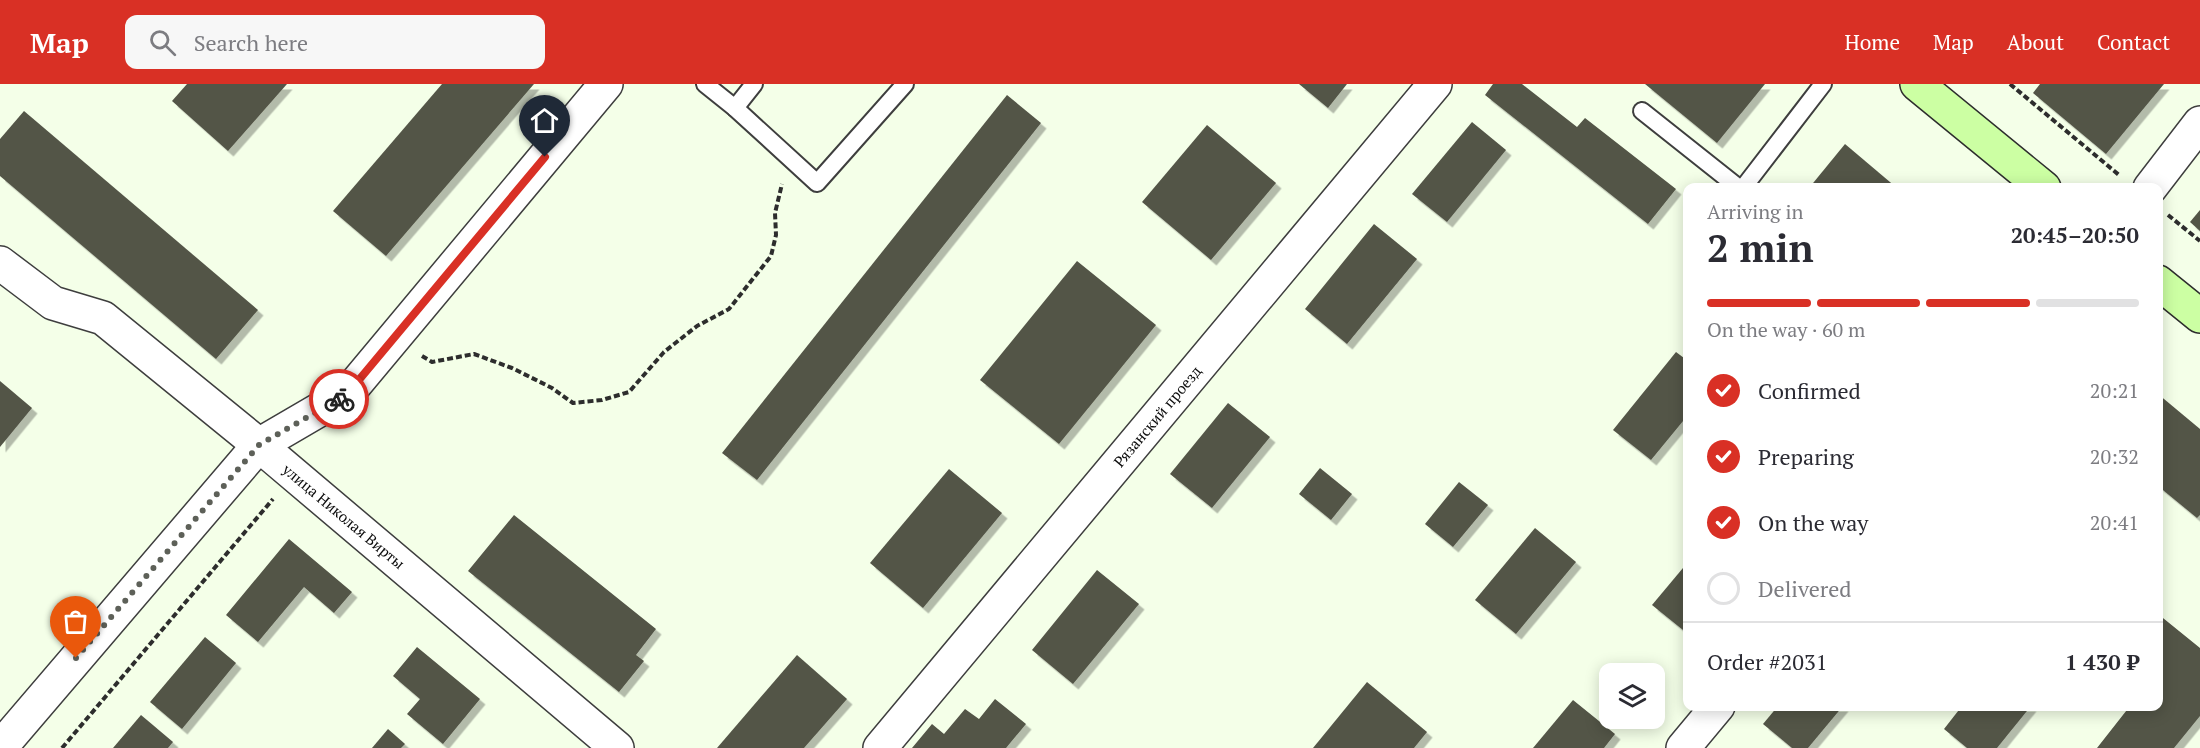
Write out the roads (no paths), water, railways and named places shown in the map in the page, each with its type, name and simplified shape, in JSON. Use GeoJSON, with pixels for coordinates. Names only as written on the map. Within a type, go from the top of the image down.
{"type":"FeatureCollection","features":[{"type":"Feature","properties":{"kind":"main road"},"geometry":{"type":"LineString","coordinates":[[1917,84],[2038,183]]}},
{"type":"Feature","properties":{"kind":"main road"},"geometry":{"type":"LineString","coordinates":[[2163,286],[2200,316]]}},
{"type":"Feature","properties":{"kind":"street"},"geometry":{"type":"LineString","coordinates":[[0,748],[259,445],[348,393],[606,84]]}},
{"type":"Feature","properties":{"kind":"street","name":"Рязанский проезд"},"geometry":{"type":"LineString","coordinates":[[880,748],[1434,84]]}},
{"type":"Feature","properties":{"kind":"street"},"geometry":{"type":"LineString","coordinates":[[2155,183],[2200,123]]}},
{"type":"Feature","properties":{"kind":"street","name":"улица Николая Вирты"},"geometry":{"type":"LineString","coordinates":[[0,263],[53,303],[103,318],[294,474],[617,748]]}},
{"type":"Feature","properties":{"kind":"street"},"geometry":{"type":"LineString","coordinates":[[1683,748],[1714,711]]}},
{"type":"Feature","properties":{"kind":"lane"},"geometry":{"type":"LineString","coordinates":[[705,84],[735,108],[817,183],[906,84]]}},
{"type":"Feature","properties":{"kind":"lane"},"geometry":{"type":"LineString","coordinates":[[735,108],[754,84]]}},
{"type":"Feature","properties":{"kind":"lane"},"geometry":{"type":"LineString","coordinates":[[1747,183],[1823,84]]}},
{"type":"Feature","properties":{"kind":"lane"},"geometry":{"type":"LineString","coordinates":[[1642,111],[1732,183]]}}]}
